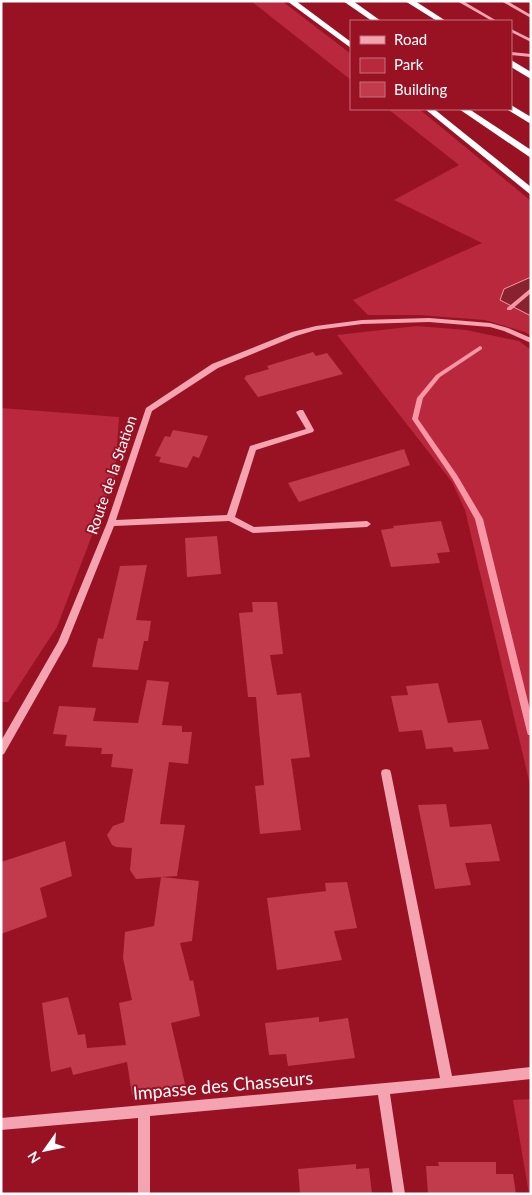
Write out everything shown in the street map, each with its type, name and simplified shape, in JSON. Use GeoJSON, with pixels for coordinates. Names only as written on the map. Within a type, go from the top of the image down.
{"type":"FeatureCollection","features":[{"type":"Feature","properties":{"kind":"highway"},"geometry":{"type":"LineString","coordinates":[[291,1],[350,45]]}},
{"type":"Feature","properties":{"kind":"highway"},"geometry":{"type":"LineString","coordinates":[[304,1],[335,22]]}},
{"type":"Feature","properties":{"kind":"highway"},"geometry":{"type":"LineString","coordinates":[[347,1],[376,20]]}},
{"type":"Feature","properties":{"kind":"highway"},"geometry":{"type":"LineString","coordinates":[[409,1],[440,20]]}},
{"type":"Feature","properties":{"kind":"highway"},"geometry":{"type":"LineString","coordinates":[[512,65],[531,76]]}},
{"type":"Feature","properties":{"kind":"highway"},"geometry":{"type":"LineString","coordinates":[[512,109],[531,121]]}},
{"type":"Feature","properties":{"kind":"highway"},"geometry":{"type":"LineString","coordinates":[[430,110],[531,192]]}},
{"type":"Feature","properties":{"kind":"highway"},"geometry":{"type":"LineString","coordinates":[[464,110],[531,155]]}},
{"type":"Feature","properties":{"kind":"street"},"geometry":{"type":"LineString","coordinates":[[459,1],[493,20]]}},
{"type":"Feature","properties":{"kind":"street"},"geometry":{"type":"LineString","coordinates":[[503,1],[531,17]]}},
{"type":"Feature","properties":{"kind":"street"},"geometry":{"type":"LineString","coordinates":[[512,31],[531,41]]}},
{"type":"Feature","properties":{"kind":"street"},"geometry":{"type":"LineString","coordinates":[[512,54],[531,56]]}},
{"type":"Feature","properties":{"kind":"street","name":"Route de la Station"},"geometry":{"type":"LineString","coordinates":[[1,751],[62,643],[111,523],[149,410],[215,366],[294,334],[316,328],[362,322],[429,320],[465,322],[490,325],[531,341]]}},
{"type":"Feature","properties":{"kind":"street"},"geometry":{"type":"LineString","coordinates":[[230,518],[253,448],[310,430],[300,412]]}},
{"type":"Feature","properties":{"kind":"street"},"geometry":{"type":"LineString","coordinates":[[111,523],[230,518],[253,530],[367,524]]}},
{"type":"Feature","properties":{"kind":"street"},"geometry":{"type":"LineString","coordinates":[[386,773],[448,1082]]}},
{"type":"Feature","properties":{"kind":"street","name":"Impasse des Chasseurs"},"geometry":{"type":"LineString","coordinates":[[1,1124],[383,1089],[531,1073]]}},
{"type":"Feature","properties":{"kind":"street"},"geometry":{"type":"LineString","coordinates":[[383,1089],[399,1194]]}},
{"type":"Feature","properties":{"kind":"street"},"geometry":{"type":"LineString","coordinates":[[144,1111],[144,1194]]}},
{"type":"Feature","properties":{"kind":"green space"},"geometry":{"type":"Polygon","coordinates":[[[251,1],[282,1],[350,53],[350,79],[251,1]]]}},
{"type":"Feature","properties":{"kind":"green space"},"geometry":{"type":"Polygon","coordinates":[[[389,110],[420,110],[531,201],[531,336],[525,332],[485,320],[419,315],[368,315],[353,300],[482,243],[394,200],[459,165],[389,110]]]}},
{"type":"Feature","properties":{"kind":"green space"},"geometry":{"type":"Polygon","coordinates":[[[417,326],[466,330],[519,341],[531,350],[531,789],[465,510],[452,482],[337,335],[417,326]]]}},
{"type":"Feature","properties":{"kind":"green space"},"geometry":{"type":"Polygon","coordinates":[[[1,408],[119,417],[115,475],[57,627],[8,702],[1,702],[1,408]]]}},
{"type":"Feature","properties":{"kind":"green space"},"geometry":{"type":"Polygon","coordinates":[[[531,1099],[531,1194],[529,1194],[513,1100],[531,1099]]]}},
{"type":"Feature","properties":{"kind":"shaded area"},"geometry":{"type":"Polygon","coordinates":[[[531,277],[531,316],[500,300],[504,289],[531,277]]]}},
{"type":"Feature","properties":{"kind":"building"},"geometry":{"type":"Polygon","coordinates":[[[313,352],[316,356],[327,353],[343,374],[258,397],[244,378],[245,376],[269,369],[267,366],[313,352]]]}},
{"type":"Feature","properties":{"kind":"building"},"geometry":{"type":"Polygon","coordinates":[[[173,430],[208,436],[199,458],[193,456],[187,468],[159,462],[161,457],[155,456],[165,436],[170,437],[173,430]]]}},
{"type":"Feature","properties":{"kind":"building"},"geometry":{"type":"Polygon","coordinates":[[[404,449],[410,465],[299,502],[288,483],[404,449]]]}},
{"type":"Feature","properties":{"kind":"building"},"geometry":{"type":"Polygon","coordinates":[[[441,521],[450,552],[437,553],[440,563],[391,567],[381,530],[394,528],[393,526],[441,521]]]}},
{"type":"Feature","properties":{"kind":"building"},"geometry":{"type":"Polygon","coordinates":[[[217,536],[221,574],[187,577],[185,538],[217,536]]]}},
{"type":"Feature","properties":{"kind":"building"},"geometry":{"type":"Polygon","coordinates":[[[147,565],[136,620],[151,621],[148,641],[144,641],[138,670],[92,667],[98,638],[103,639],[120,566],[147,565]]]}},
{"type":"Feature","properties":{"kind":"building"},"geometry":{"type":"Polygon","coordinates":[[[252,602],[277,602],[283,654],[270,655],[277,695],[301,693],[310,757],[291,759],[301,830],[260,834],[255,786],[264,785],[256,697],[248,697],[239,613],[253,612],[252,602]]]}},
{"type":"Feature","properties":{"kind":"building"},"geometry":{"type":"Polygon","coordinates":[[[147,680],[169,682],[162,725],[182,726],[182,732],[192,732],[188,764],[169,762],[160,824],[185,825],[177,876],[136,879],[130,870],[132,848],[112,845],[107,835],[113,826],[124,822],[133,769],[111,767],[113,754],[101,754],[102,748],[65,746],[67,735],[53,734],[59,706],[96,708],[93,721],[138,723],[147,680]]]}},
{"type":"Feature","properties":{"kind":"building"},"geometry":{"type":"Polygon","coordinates":[[[438,683],[448,723],[481,720],[489,749],[454,752],[452,747],[426,749],[422,730],[399,732],[391,696],[408,695],[406,686],[438,683]]]}},
{"type":"Feature","properties":{"kind":"building"},"geometry":{"type":"Polygon","coordinates":[[[446,804],[450,827],[491,824],[500,861],[465,863],[471,885],[435,889],[418,805],[446,804]]]}},
{"type":"Feature","properties":{"kind":"building"},"geometry":{"type":"Polygon","coordinates":[[[65,841],[72,876],[40,888],[47,917],[1,934],[1,862],[65,841]]]}},
{"type":"Feature","properties":{"kind":"building"},"geometry":{"type":"Polygon","coordinates":[[[161,877],[199,881],[192,941],[180,943],[190,981],[193,980],[200,1016],[171,1023],[185,1084],[132,1095],[127,1062],[73,1075],[71,1067],[51,1072],[42,1003],[68,997],[78,1035],[85,1034],[87,1048],[126,1045],[119,1003],[132,1000],[123,958],[125,932],[154,926],[161,877]]]}},
{"type":"Feature","properties":{"kind":"building"},"geometry":{"type":"Polygon","coordinates":[[[347,882],[357,928],[334,931],[342,960],[277,970],[267,898],[326,891],[325,883],[347,882]]]}},
{"type":"Feature","properties":{"kind":"building"},"geometry":{"type":"Polygon","coordinates":[[[319,1017],[319,1022],[348,1018],[355,1058],[288,1066],[286,1054],[269,1055],[265,1023],[319,1017]]]}},
{"type":"Feature","properties":{"kind":"building"},"geometry":{"type":"Polygon","coordinates":[[[438,1162],[496,1162],[496,1174],[513,1174],[516,1194],[428,1194],[426,1166],[439,1166],[438,1162]]]}},
{"type":"Feature","properties":{"kind":"building"},"geometry":{"type":"Polygon","coordinates":[[[356,1164],[356,1169],[369,1168],[372,1194],[300,1194],[298,1169],[356,1164]]]}},
{"type":"Feature","properties":{"kind":"waterway"},"geometry":{"type":"LineString","coordinates":[[509,309],[531,290]]}},
{"type":"Feature","properties":{"kind":"waterway"},"geometry":{"type":"LineString","coordinates":[[480,348],[438,376],[420,398],[415,419],[455,477],[479,519],[531,732]]}}]}
